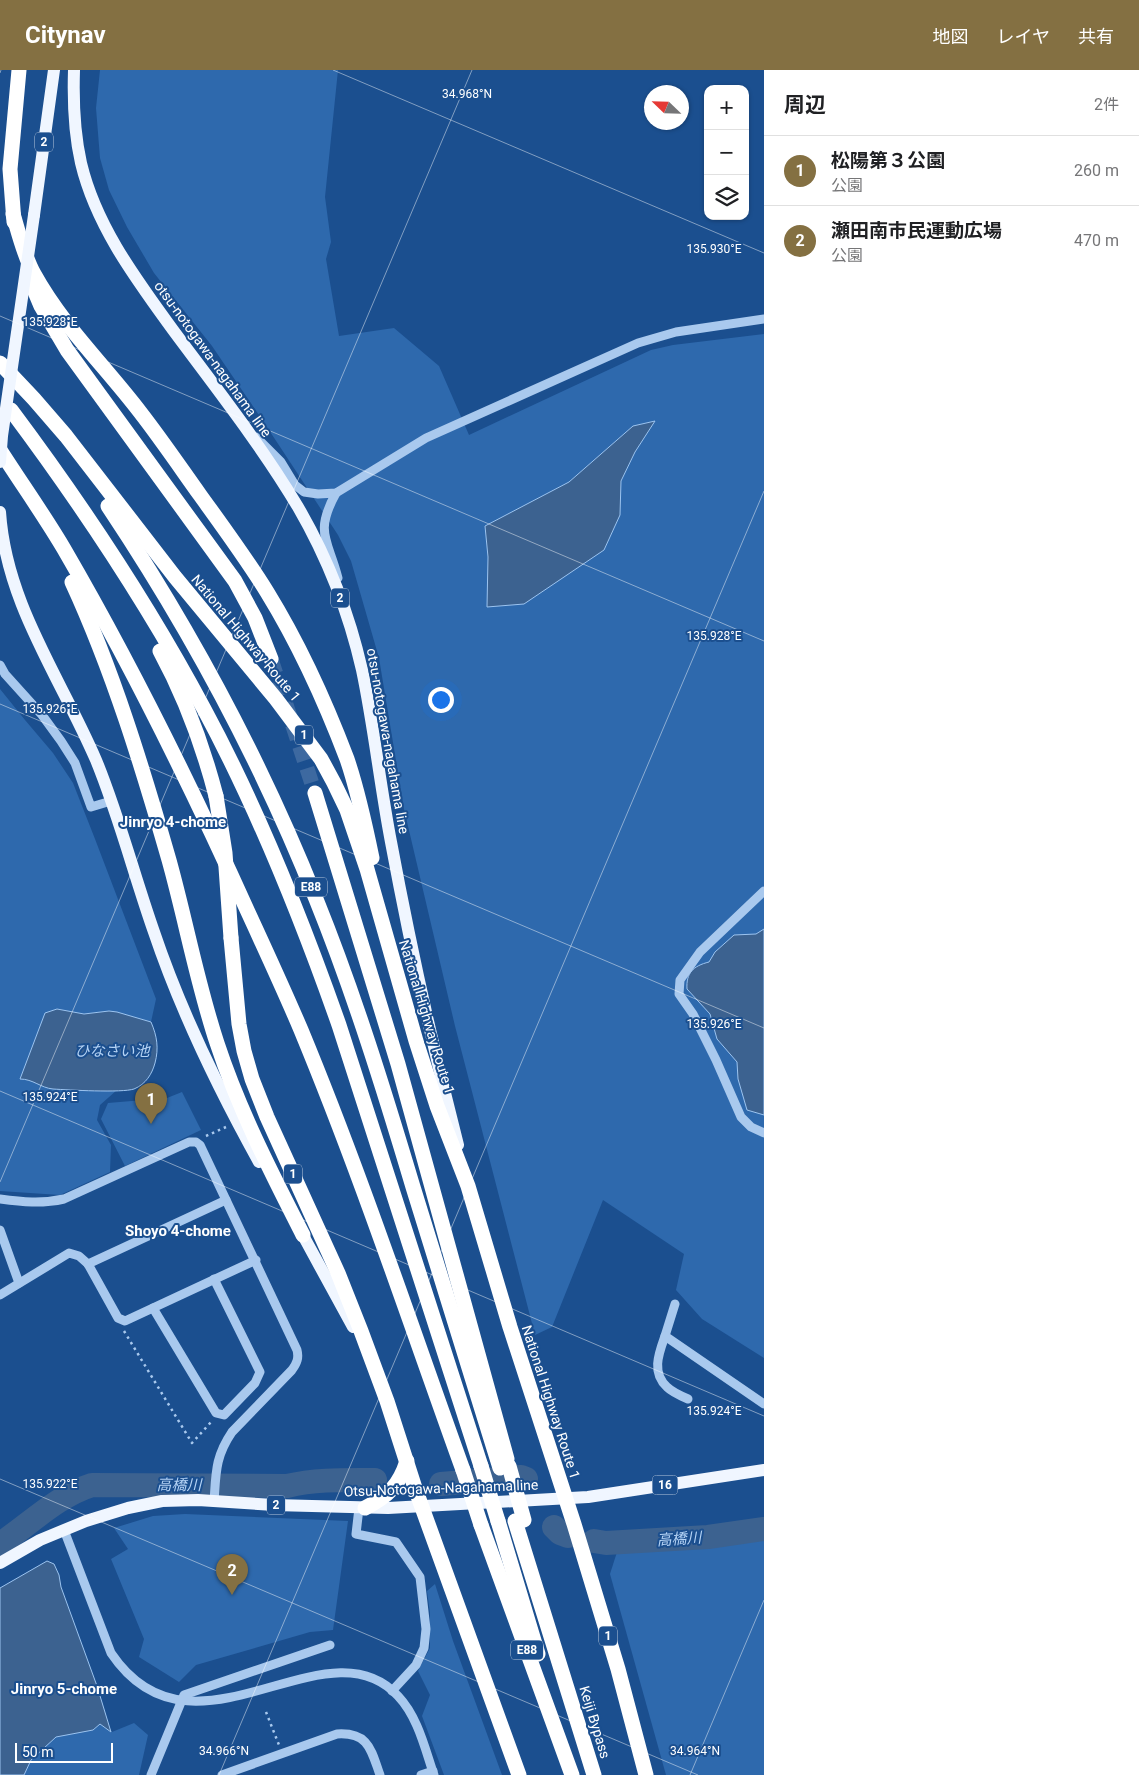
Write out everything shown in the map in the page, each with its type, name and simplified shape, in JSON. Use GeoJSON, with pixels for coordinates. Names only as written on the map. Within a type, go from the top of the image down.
{"type":"FeatureCollection","features":[{"type":"Feature","properties":{"kind":"highway"},"geometry":{"type":"LineString","coordinates":[[19,70],[10,169],[13,214],[20,250],[31,283],[53,328],[77,365],[235,581],[255,618],[272,659]]}},
{"type":"Feature","properties":{"kind":"highway"},"geometry":{"type":"LineString","coordinates":[[13,214],[33,273],[56,310],[140,412],[222,526],[267,592],[302,654],[332,722],[358,795],[401,994]]}},
{"type":"Feature","properties":{"kind":"highway","name":"National Highway Route 1"},"geometry":{"type":"LineString","coordinates":[[0,363],[66,436],[174,577],[276,698],[320,759],[334,783],[357,838],[401,994],[437,1106],[468,1186],[510,1327],[566,1498],[618,1668],[646,1775]]}},
{"type":"Feature","properties":{"kind":"highway","name":"E88"},"geometry":{"type":"LineString","coordinates":[[0,363],[93,484],[168,600],[243,738],[296,851],[338,956],[382,1086],[504,1467]]}},
{"type":"Feature","properties":{"kind":"highway","name":"1"},"geometry":{"type":"LineString","coordinates":[[0,394],[135,604],[169,667],[197,734],[216,796],[225,853],[239,1024],[252,1079],[266,1117],[338,1273],[387,1401],[422,1506],[519,1775]]}},
{"type":"Feature","properties":{"kind":"highway","name":"E88"},"geometry":{"type":"LineString","coordinates":[[12,410],[75,496],[147,608],[204,710],[262,830],[318,964],[481,1466],[573,1775]]}},
{"type":"Feature","properties":{"kind":"highway","name":"E88"},"geometry":{"type":"LineString","coordinates":[[0,450],[64,548],[146,701],[204,817],[300,1029],[335,1118],[573,1775]]}},
{"type":"Feature","properties":{"kind":"highway"},"geometry":{"type":"LineString","coordinates":[[18,477],[62,559],[111,676],[126,718],[169,861],[202,994],[220,1051],[254,1138],[303,1235]]}},
{"type":"Feature","properties":{"kind":"highway","name":"E88"},"geometry":{"type":"LineString","coordinates":[[315,793],[398,1064],[504,1467]]}},
{"type":"Feature","properties":{"kind":"highway"},"geometry":{"type":"LineString","coordinates":[[362,1508],[390,1492],[403,1475],[407,1461]]}},
{"type":"Feature","properties":{"kind":"highway","name":"Keiji Bypass"},"geometry":{"type":"LineString","coordinates":[[504,1467],[594,1775]]}},
{"type":"Feature","properties":{"kind":"main road","name":"2"},"geometry":{"type":"LineString","coordinates":[[0,462],[2,436],[54,70]]}},
{"type":"Feature","properties":{"kind":"main road","name":"otsu-notogawa-nagahama line"},"geometry":{"type":"LineString","coordinates":[[74,70],[73,102],[81,164],[90,193],[114,245],[130,270],[268,460],[299,510],[331,573],[361,668],[390,839],[413,954],[432,1041],[468,1186]]}},
{"type":"Feature","properties":{"kind":"main road"},"geometry":{"type":"LineString","coordinates":[[0,512],[6,557],[24,613],[96,760],[112,801],[154,933],[191,1026],[237,1122],[303,1235],[360,1341],[387,1401]]}},
{"type":"Feature","properties":{"kind":"main road","name":"16"},"geometry":{"type":"LineString","coordinates":[[566,1498],[601,1496],[764,1470]]}},
{"type":"Feature","properties":{"kind":"main road","name":"Otsu-Notogawa-Nagahama line"},"geometry":{"type":"LineString","coordinates":[[0,1564],[40,1540],[102,1515],[162,1501],[214,1498],[362,1508],[566,1498]]}},
{"type":"Feature","properties":{"kind":"street"},"geometry":{"type":"LineString","coordinates":[[244,428],[266,446],[281,462],[295,485],[304,492],[318,494],[336,493],[426,438],[638,343],[676,332],[764,319]]}},
{"type":"Feature","properties":{"kind":"street"},"geometry":{"type":"LineString","coordinates":[[336,493],[327,509],[324,539],[332,555],[338,577],[341,602]]}},
{"type":"Feature","properties":{"kind":"street"},"geometry":{"type":"LineString","coordinates":[[0,665],[5,674],[42,715],[75,764],[91,807],[112,801]]}},
{"type":"Feature","properties":{"kind":"street"},"geometry":{"type":"LineString","coordinates":[[764,891],[700,952],[680,980],[679,994],[693,1014],[741,1116],[751,1127],[764,1133]]}},
{"type":"Feature","properties":{"kind":"street"},"geometry":{"type":"LineString","coordinates":[[0,1199],[32,1203],[64,1199],[189,1142],[200,1139],[200,1145],[256,1260],[298,1356],[297,1363],[292,1370],[232,1432],[216,1465],[214,1498]]}},
{"type":"Feature","properties":{"kind":"street"},"geometry":{"type":"LineString","coordinates":[[88,1264],[226,1200]]}},
{"type":"Feature","properties":{"kind":"street"},"geometry":{"type":"LineString","coordinates":[[0,1230],[19,1283]]}},
{"type":"Feature","properties":{"kind":"street"},"geometry":{"type":"LineString","coordinates":[[0,1295],[69,1253],[79,1256],[88,1264],[118,1318],[125,1321],[256,1260]]}},
{"type":"Feature","properties":{"kind":"street"},"geometry":{"type":"LineString","coordinates":[[153,1308],[216,1413],[224,1415],[255,1383],[260,1372],[214,1279]]}},
{"type":"Feature","properties":{"kind":"street"},"geometry":{"type":"LineString","coordinates":[[675,1304],[656,1359],[659,1376],[667,1388],[688,1399]]}},
{"type":"Feature","properties":{"kind":"street"},"geometry":{"type":"LineString","coordinates":[[665,1336],[764,1404]]}},
{"type":"Feature","properties":{"kind":"street"},"geometry":{"type":"LineString","coordinates":[[362,1508],[356,1534],[396,1542],[420,1577],[426,1629],[424,1648],[416,1664],[392,1691]]}},
{"type":"Feature","properties":{"kind":"street"},"geometry":{"type":"LineString","coordinates":[[64,1530],[112,1653],[121,1670],[134,1686],[148,1698]]}},
{"type":"Feature","properties":{"kind":"street"},"geometry":{"type":"LineString","coordinates":[[151,1775],[182,1712],[184,1695],[330,1645]]}},
{"type":"Feature","properties":{"kind":"street"},"geometry":{"type":"LineString","coordinates":[[271,1697],[308,1684],[346,1675],[365,1677],[383,1684],[398,1696],[419,1732],[433,1773],[421,1775]]}},
{"type":"Feature","properties":{"kind":"street"},"geometry":{"type":"LineString","coordinates":[[167,1708],[182,1712]]}},
{"type":"Feature","properties":{"kind":"street"},"geometry":{"type":"LineString","coordinates":[[222,1775],[337,1734],[351,1733],[362,1738],[371,1749],[380,1775]]}},
{"type":"Feature","properties":{"kind":"path"},"geometry":{"type":"LineString","coordinates":[[200,1139],[223,1129]]}},
{"type":"Feature","properties":{"kind":"path"},"geometry":{"type":"LineString","coordinates":[[125,1321],[123,1329],[192,1442],[214,1420],[216,1413]]}},
{"type":"Feature","properties":{"kind":"path"},"geometry":{"type":"LineString","coordinates":[[266,1712],[279,1745]]}},
{"type":"Feature","properties":{"kind":"shaded area"},"geometry":{"type":"Polygon","coordinates":[[[100,70],[338,70],[325,197],[331,242],[326,259],[339,336],[394,328],[439,366],[469,435],[651,350],[673,345],[764,334],[764,1358],[702,1319],[676,1290],[684,1254],[603,1200],[552,1327],[535,1335],[455,1026],[404,809],[379,658],[351,561],[338,535],[263,421],[212,346],[154,273],[127,227],[109,190],[100,158],[96,108],[100,70]],[[655,421],[633,426],[569,482],[485,526],[488,557],[621,481],[635,452],[655,421]]]}},
{"type":"Feature","properties":{"kind":"shaded area"},"geometry":{"type":"Polygon","coordinates":[[[0,689],[53,753],[73,783],[156,999],[151,1022],[109,1011],[84,1014],[57,1009],[34,1047],[21,1079],[28,1079],[51,1089],[117,1090],[100,1105],[97,1120],[111,1145],[110,1172],[60,1195],[0,1191],[0,689]]]}},
{"type":"Feature","properties":{"kind":"shaded area"},"geometry":{"type":"Polygon","coordinates":[[[182,1092],[201,1130],[125,1166],[101,1119],[108,1103],[167,1098],[182,1092]]]}},
{"type":"Feature","properties":{"kind":"shaded area"},"geometry":{"type":"Polygon","coordinates":[[[185,1514],[348,1521],[333,1630],[310,1632],[196,1665],[179,1682],[139,1657],[144,1639],[111,1559],[128,1549],[114,1528],[153,1516],[185,1514]]]}},
{"type":"Feature","properties":{"kind":"shaded area"},"geometry":{"type":"Polygon","coordinates":[[[764,1540],[764,1775],[666,1775],[610,1574],[617,1552],[764,1540]]]}},
{"type":"Feature","properties":{"kind":"shaded area"},"geometry":{"type":"Polygon","coordinates":[[[435,1584],[453,1641],[502,1775],[444,1775],[422,1716],[430,1695],[418,1671],[430,1648],[430,1613],[427,1591],[435,1584]]]}},
{"type":"Feature","properties":{"kind":"shaded area"},"geometry":{"type":"Polygon","coordinates":[[[134,1723],[148,1735],[139,1775],[24,1775],[31,1760],[56,1736],[93,1730],[100,1724],[112,1732],[134,1723]]]}},
{"type":"Feature","properties":{"kind":"water"},"geometry":{"type":"Polygon","coordinates":[[[655,421],[635,452],[621,481],[620,515],[604,550],[524,604],[487,607],[488,557],[485,526],[569,482],[633,426],[655,421]]]}},
{"type":"Feature","properties":{"kind":"water"},"geometry":{"type":"Polygon","coordinates":[[[764,929],[764,1115],[747,1110],[738,1079],[737,1062],[717,1039],[710,1014],[687,989],[687,983],[689,974],[695,968],[709,962],[715,952],[734,935],[756,934],[764,929]]]}},
{"type":"Feature","properties":{"kind":"water","name":"ひなさい池"},"geometry":{"type":"Polygon","coordinates":[[[57,1009],[84,1014],[117,1012],[151,1022],[156,1037],[157,1052],[154,1067],[148,1078],[134,1089],[107,1091],[53,1089],[29,1080],[20,1079],[45,1013],[57,1009]]]}},
{"type":"Feature","properties":{"kind":"water"},"geometry":{"type":"Polygon","coordinates":[[[47,1561],[54,1564],[59,1575],[61,1587],[97,1686],[111,1732],[100,1724],[93,1730],[56,1737],[31,1760],[24,1775],[0,1775],[0,1588],[47,1561]]]}},
{"type":"Feature","properties":{"kind":"waterway","name":"高橋川"},"geometry":{"type":"LineString","coordinates":[[441,1484],[521,1477],[526,1479]]}},
{"type":"Feature","properties":{"kind":"waterway","name":"高橋川"},"geometry":{"type":"LineString","coordinates":[[0,1544],[55,1503],[92,1485],[287,1486],[320,1481],[375,1480]]}},
{"type":"Feature","properties":{"kind":"waterway","name":"高橋川"},"geometry":{"type":"LineString","coordinates":[[554,1527],[560,1533],[568,1536]]}},
{"type":"Feature","properties":{"kind":"waterway","name":"高橋川"},"geometry":{"type":"LineString","coordinates":[[594,1541],[606,1543],[708,1537],[764,1529]]}},
{"type":"Feature","properties":{"kind":"tunnel"},"geometry":{"type":"LineString","coordinates":[[271,659],[315,793]]}},
{"type":"Feature","properties":{"kind":"place","name":"松陽第３公園"},"geometry":{"type":"Point","coordinates":[151,1124]}},
{"type":"Feature","properties":{"kind":"place","name":"瀬田南市民運動広場"},"geometry":{"type":"Point","coordinates":[232,1595]}},
{"type":"Feature","properties":{"kind":"district","name":"Jinryo 4-chome"},"geometry":{"type":"Point","coordinates":[173,822]}},
{"type":"Feature","properties":{"kind":"district","name":"Shoyo 4-chome"},"geometry":{"type":"Point","coordinates":[178,1231]}},
{"type":"Feature","properties":{"kind":"district","name":"Jinryo 5-chome"},"geometry":{"type":"Point","coordinates":[64,1689]}}]}
